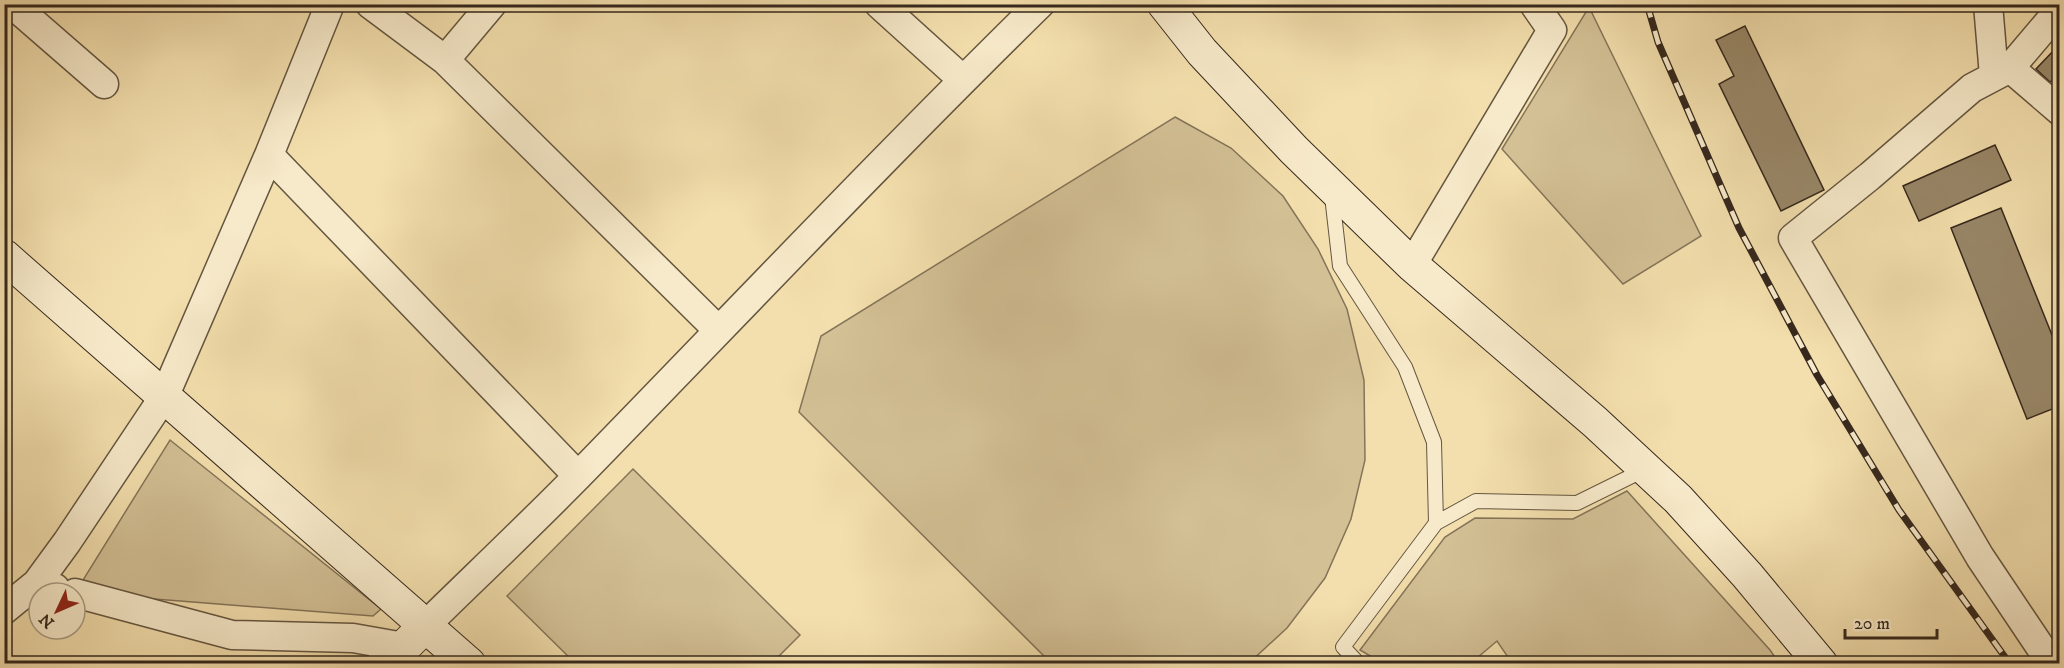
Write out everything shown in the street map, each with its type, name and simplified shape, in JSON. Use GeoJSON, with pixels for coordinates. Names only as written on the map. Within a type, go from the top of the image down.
{"type":"FeatureCollection","features":[{"type":"Feature","properties":{"kind":"street"},"geometry":{"type":"LineString","coordinates":[[12,4],[104,84]]}},
{"type":"Feature","properties":{"kind":"street"},"geometry":{"type":"LineString","coordinates":[[38,581],[165,395],[269,155],[330,4]]}},
{"type":"Feature","properties":{"kind":"street"},"geometry":{"type":"LineString","coordinates":[[370,4],[445,60],[718,330]]}},
{"type":"Feature","properties":{"kind":"street"},"geometry":{"type":"LineString","coordinates":[[445,60],[492,4]]}},
{"type":"Feature","properties":{"kind":"street"},"geometry":{"type":"LineString","coordinates":[[879,4],[963,80]]}},
{"type":"Feature","properties":{"kind":"street"},"geometry":{"type":"LineString","coordinates":[[404,645],[578,476],[718,330],[1040,4]]}},
{"type":"Feature","properties":{"kind":"street"},"geometry":{"type":"LineString","coordinates":[[1164,4],[1202,52],[1294,150],[1412,265],[1595,422],[1678,499],[1747,575],[1821,663]]}},
{"type":"Feature","properties":{"kind":"street"},"geometry":{"type":"LineString","coordinates":[[1412,265],[1552,30],[1534,4]]}},
{"type":"Feature","properties":{"kind":"street"},"geometry":{"type":"LineString","coordinates":[[1988,4],[2002,72],[2060,111]]}},
{"type":"Feature","properties":{"kind":"street"},"geometry":{"type":"LineString","coordinates":[[2056,663],[2042,648],[1980,557],[1793,238],[1870,176],[1972,88],[2002,72],[2060,9]]}},
{"type":"Feature","properties":{"kind":"street"},"geometry":{"type":"LineString","coordinates":[[269,155],[578,476]]}},
{"type":"Feature","properties":{"kind":"street"},"geometry":{"type":"LineString","coordinates":[[4,256],[165,395],[404,645]]}},
{"type":"Feature","properties":{"kind":"street"},"geometry":{"type":"LineString","coordinates":[[4,610],[27,591]]}},
{"type":"Feature","properties":{"kind":"street"},"geometry":{"type":"LineString","coordinates":[[87,596],[232,635],[353,638],[404,645],[469,663]]}},
{"type":"Feature","properties":{"kind":"lane"},"geometry":{"type":"LineString","coordinates":[[1331,186],[1340,266],[1405,367],[1434,442],[1436,523]]}},
{"type":"Feature","properties":{"kind":"lane"},"geometry":{"type":"LineString","coordinates":[[1359,663],[1343,647],[1436,523],[1476,501],[1577,503],[1646,469]]}},
{"type":"Feature","properties":{"kind":"shaded area"},"geometry":{"type":"Polygon","coordinates":[[[1589,7],[1701,236],[1623,284],[1502,149],[1589,7]]]}},
{"type":"Feature","properties":{"kind":"shaded area"},"geometry":{"type":"Polygon","coordinates":[[[1175,117],[1231,148],[1283,196],[1318,249],[1347,309],[1364,380],[1365,460],[1351,519],[1325,578],[1287,628],[1249,663],[1051,663],[799,412],[821,336],[1175,117]]]}},
{"type":"Feature","properties":{"kind":"shaded area"},"geometry":{"type":"Polygon","coordinates":[[[170,440],[381,609],[373,616],[142,598],[83,580],[170,440]]]}},
{"type":"Feature","properties":{"kind":"shaded area"},"geometry":{"type":"Polygon","coordinates":[[[633,469],[800,635],[772,663],[575,663],[507,596],[633,469]]]}},
{"type":"Feature","properties":{"kind":"shaded area"},"geometry":{"type":"Polygon","coordinates":[[[1627,491],[1770,650],[1779,663],[1512,663],[1497,641],[1471,663],[1382,663],[1360,650],[1445,537],[1475,518],[1573,519],[1627,491]]]}},
{"type":"Feature","properties":{"kind":"building"},"geometry":{"type":"Polygon","coordinates":[[[1745,26],[1824,190],[1781,211],[1719,84],[1734,76],[1716,40],[1745,26]]]}},
{"type":"Feature","properties":{"kind":"building"},"geometry":{"type":"Polygon","coordinates":[[[2056,48],[2060,51],[2060,85],[2054,79],[2050,82],[2036,69],[2056,48]]]}},
{"type":"Feature","properties":{"kind":"building"},"geometry":{"type":"Polygon","coordinates":[[[1995,145],[2011,180],[1919,221],[1903,186],[1995,145]]]}},
{"type":"Feature","properties":{"kind":"building"},"geometry":{"type":"Polygon","coordinates":[[[2001,208],[2060,355],[2060,406],[2027,419],[1951,228],[2001,208]]]}},
{"type":"Feature","properties":{"kind":"railway"},"geometry":{"type":"LineString","coordinates":[[1647,4],[1658,42],[1739,228],[1817,375],[1899,510],[2010,664]]}}]}
